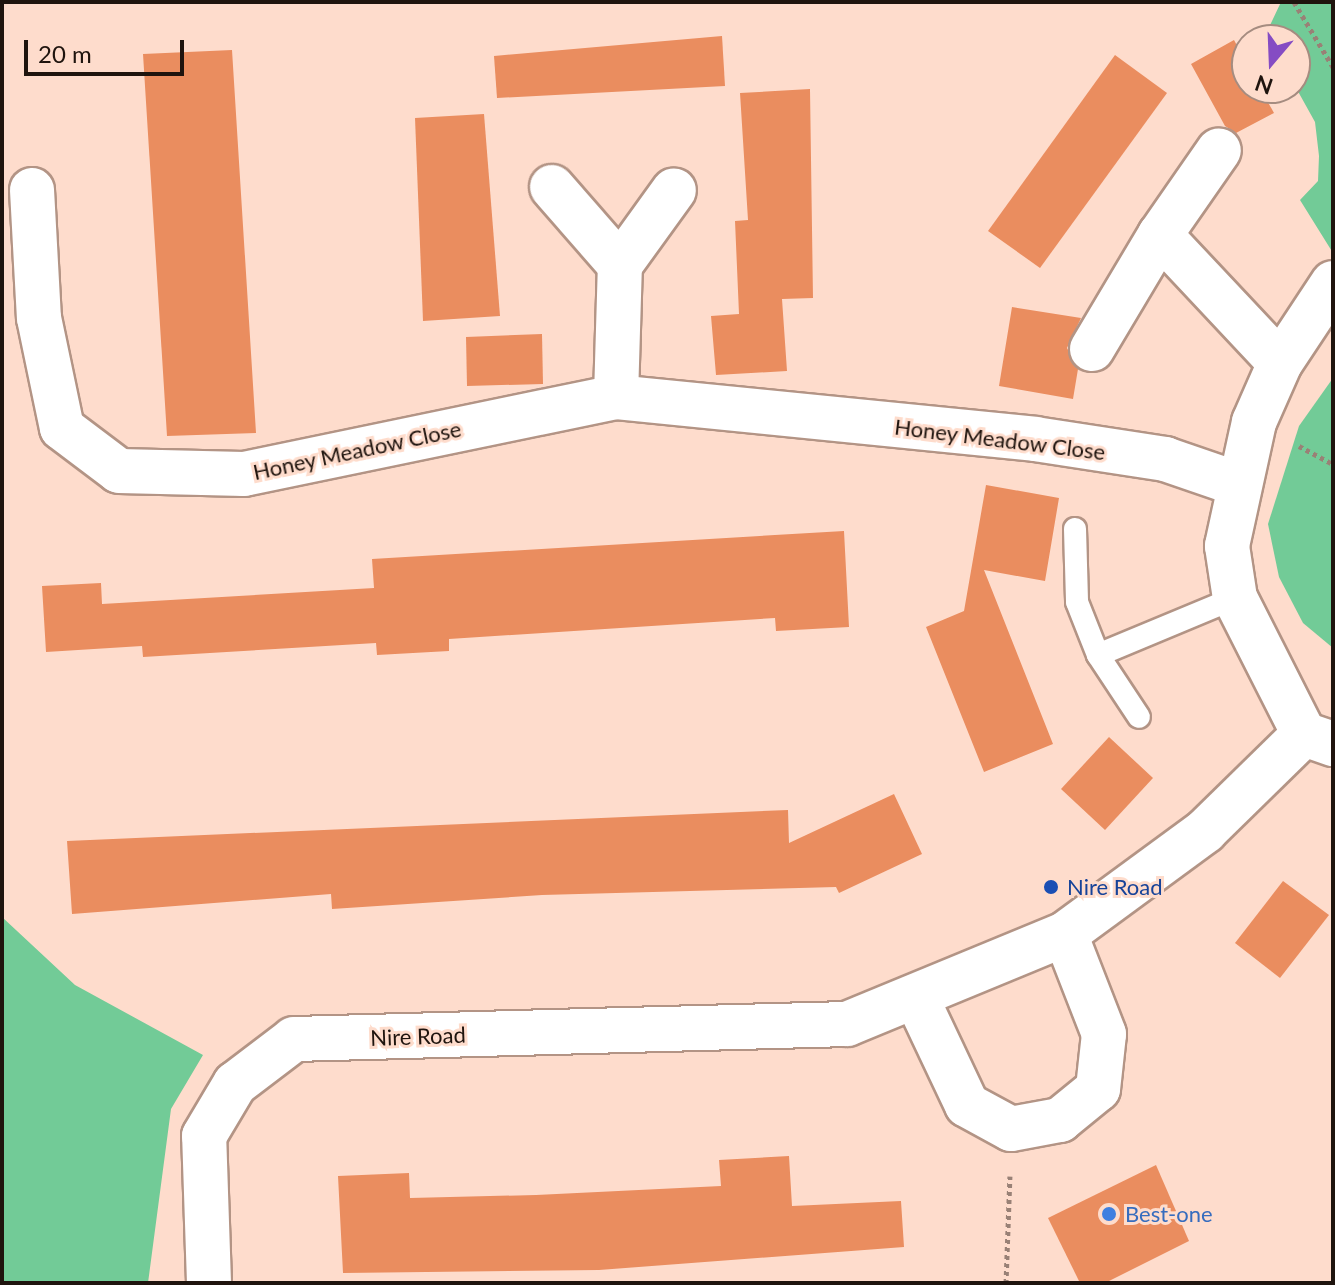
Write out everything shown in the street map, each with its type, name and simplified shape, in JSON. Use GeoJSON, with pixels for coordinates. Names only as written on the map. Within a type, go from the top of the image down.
{"type":"FeatureCollection","features":[{"type":"Feature","properties":{"kind":"street"},"geometry":{"type":"LineString","coordinates":[[1092,349],[1160,235],[1219,150]]}},
{"type":"Feature","properties":{"kind":"street"},"geometry":{"type":"LineString","coordinates":[[552,187],[620,265]]}},
{"type":"Feature","properties":{"kind":"street","name":"Honey Meadow Close"},"geometry":{"type":"LineString","coordinates":[[32,190],[39,318],[62,428],[119,471],[244,474],[616,397],[1035,439],[1165,459],[1238,484]]}},
{"type":"Feature","properties":{"kind":"street"},"geometry":{"type":"LineString","coordinates":[[616,397],[620,265],[674,190]]}},
{"type":"Feature","properties":{"kind":"street"},"geometry":{"type":"LineString","coordinates":[[1160,235],[1280,363]]}},
{"type":"Feature","properties":{"kind":"street"},"geometry":{"type":"LineString","coordinates":[[1318,739],[1235,598],[1227,546],[1238,484],[1280,363],[1333,283]]}},
{"type":"Feature","properties":{"kind":"street","name":"Nire Road"},"geometry":{"type":"LineString","coordinates":[[209,1283],[204,1136],[235,1084],[294,1039],[847,1024],[1065,934],[1205,831],[1318,739]]}},
{"type":"Feature","properties":{"kind":"street"},"geometry":{"type":"LineString","coordinates":[[916,997],[967,1105],[1011,1129],[1060,1120],[1098,1089],[1104,1034],[1065,934]]}},
{"type":"Feature","properties":{"kind":"lane"},"geometry":{"type":"LineString","coordinates":[[1075,529],[1077,602],[1098,655],[1139,717]]}},
{"type":"Feature","properties":{"kind":"lane"},"geometry":{"type":"LineString","coordinates":[[1098,655],[1235,598]]}},
{"type":"Feature","properties":{"kind":"path"},"geometry":{"type":"LineString","coordinates":[[1294,2],[1333,67]]}},
{"type":"Feature","properties":{"kind":"path"},"geometry":{"type":"LineString","coordinates":[[1006,1283],[1011,1129]]}},
{"type":"Feature","properties":{"kind":"green space"},"geometry":{"type":"Polygon","coordinates":[[[1281,2],[1333,2],[1333,253],[1300,200],[1318,181],[1315,122],[1305,104],[1311,104],[1311,24],[1271,24],[1281,2]]]}},
{"type":"Feature","properties":{"kind":"green space"},"geometry":{"type":"Polygon","coordinates":[[[1333,378],[1333,648],[1303,623],[1279,577],[1268,524],[1299,426],[1333,378]]]}},
{"type":"Feature","properties":{"kind":"green space"},"geometry":{"type":"Polygon","coordinates":[[[2,917],[75,985],[203,1055],[171,1109],[148,1283],[2,1283],[2,917]]]}},
{"type":"Feature","properties":{"kind":"building"},"geometry":{"type":"Polygon","coordinates":[[[722,36],[725,86],[497,98],[494,56],[722,36]]]}},
{"type":"Feature","properties":{"kind":"building"},"geometry":{"type":"Polygon","coordinates":[[[1231,42],[1231,104],[1269,104],[1274,113],[1236,133],[1225,126],[1191,64],[1231,42]]]}},
{"type":"Feature","properties":{"kind":"building"},"geometry":{"type":"Polygon","coordinates":[[[232,50],[256,433],[167,436],[143,54],[232,50]]]}},
{"type":"Feature","properties":{"kind":"building"},"geometry":{"type":"Polygon","coordinates":[[[1115,55],[1167,93],[1040,268],[988,231],[1115,55]]]}},
{"type":"Feature","properties":{"kind":"building"},"geometry":{"type":"Polygon","coordinates":[[[810,89],[813,298],[782,299],[787,371],[716,375],[711,316],[739,314],[735,221],[748,220],[740,93],[810,89]]]}},
{"type":"Feature","properties":{"kind":"building"},"geometry":{"type":"Polygon","coordinates":[[[484,114],[500,316],[423,321],[415,118],[484,114]]]}},
{"type":"Feature","properties":{"kind":"building"},"geometry":{"type":"Polygon","coordinates":[[[1012,307],[1081,318],[1067,348],[1078,369],[1073,399],[999,386],[1012,307]]]}},
{"type":"Feature","properties":{"kind":"building"},"geometry":{"type":"Polygon","coordinates":[[[542,334],[543,384],[467,386],[466,337],[542,334]]]}},
{"type":"Feature","properties":{"kind":"building"},"geometry":{"type":"Polygon","coordinates":[[[986,485],[1059,498],[1045,581],[984,570],[1053,744],[984,772],[926,627],[964,611],[986,485]]]}},
{"type":"Feature","properties":{"kind":"building"},"geometry":{"type":"Polygon","coordinates":[[[844,531],[849,627],[776,631],[775,618],[449,639],[449,651],[377,655],[376,643],[143,657],[142,646],[46,652],[42,586],[101,583],[102,604],[374,588],[372,559],[844,531]]]}},
{"type":"Feature","properties":{"kind":"building"},"geometry":{"type":"Polygon","coordinates":[[[1109,737],[1153,778],[1105,830],[1061,789],[1109,737]]]}},
{"type":"Feature","properties":{"kind":"building"},"geometry":{"type":"Polygon","coordinates":[[[894,794],[922,854],[839,893],[836,887],[542,895],[332,909],[331,894],[72,914],[67,841],[788,810],[789,843],[894,794]]]}},
{"type":"Feature","properties":{"kind":"building"},"geometry":{"type":"Polygon","coordinates":[[[1283,881],[1329,915],[1280,978],[1235,943],[1283,881]]]}},
{"type":"Feature","properties":{"kind":"building"},"geometry":{"type":"Polygon","coordinates":[[[789,1156],[792,1206],[901,1201],[904,1247],[599,1270],[343,1273],[338,1176],[409,1173],[410,1198],[536,1195],[721,1186],[719,1160],[789,1156]]]}},
{"type":"Feature","properties":{"kind":"building"},"geometry":{"type":"Polygon","coordinates":[[[1156,1165],[1189,1241],[1105,1283],[1080,1283],[1048,1218],[1156,1165]]]}},
{"type":"Feature","properties":{"kind":"place","name":"Nire Road"},"geometry":{"type":"Point","coordinates":[1051,887]}},
{"type":"Feature","properties":{"kind":"place","name":"Best-one"},"geometry":{"type":"Point","coordinates":[1109,1214]}}]}
